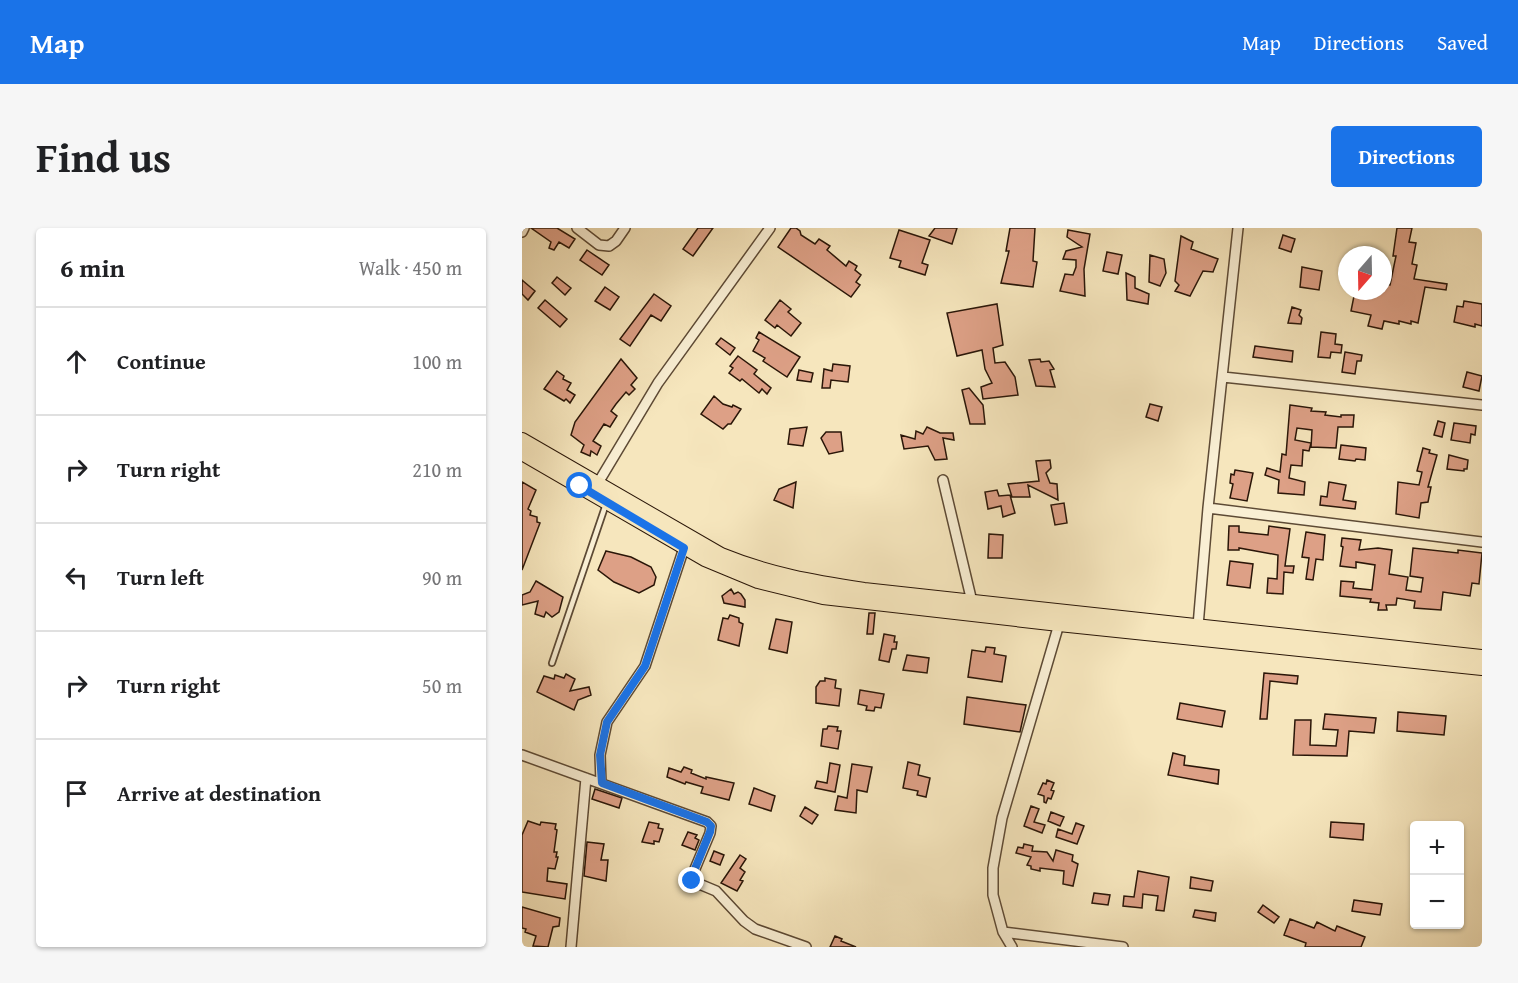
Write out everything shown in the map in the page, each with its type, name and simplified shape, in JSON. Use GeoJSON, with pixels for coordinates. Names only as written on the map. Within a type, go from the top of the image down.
{"type":"FeatureCollection","features":[{"type":"Feature","properties":{"kind":"main road"},"geometry":{"type":"LineString","coordinates":[[522,440],[721,555],[750,567],[807,581],[1059,624],[1482,668]]}},
{"type":"Feature","properties":{"kind":"main road"},"geometry":{"type":"LineString","coordinates":[[522,453],[684,548],[730,571],[788,590],[824,597],[1198,626],[1482,657]]}},
{"type":"Feature","properties":{"kind":"street"},"geometry":{"type":"LineString","coordinates":[[522,232],[525,228]]}},
{"type":"Feature","properties":{"kind":"street"},"geometry":{"type":"LineString","coordinates":[[577,228],[599,245],[609,246],[616,241],[625,228]]}},
{"type":"Feature","properties":{"kind":"street"},"geometry":{"type":"LineString","coordinates":[[598,483],[658,383],[770,228]]}},
{"type":"Feature","properties":{"kind":"street"},"geometry":{"type":"LineString","coordinates":[[1198,626],[1208,508],[1238,228]]}},
{"type":"Feature","properties":{"kind":"street"},"geometry":{"type":"LineString","coordinates":[[1223,377],[1482,405]]}},
{"type":"Feature","properties":{"kind":"street"},"geometry":{"type":"LineString","coordinates":[[943,480],[973,608]]}},
{"type":"Feature","properties":{"kind":"street"},"geometry":{"type":"LineString","coordinates":[[1208,508],[1482,542]]}},
{"type":"Feature","properties":{"kind":"street"},"geometry":{"type":"LineString","coordinates":[[602,783],[600,755],[607,722],[645,666],[684,548]]}},
{"type":"Feature","properties":{"kind":"street"},"geometry":{"type":"LineString","coordinates":[[1012,947],[1004,932],[993,895],[993,868],[1002,818],[1059,624]]}},
{"type":"Feature","properties":{"kind":"street"},"geometry":{"type":"LineString","coordinates":[[522,755],[707,822],[711,826],[710,832],[692,881],[716,891],[744,921],[755,929],[806,947]]}},
{"type":"Feature","properties":{"kind":"street"},"geometry":{"type":"LineString","coordinates":[[571,947],[586,778]]}},
{"type":"Feature","properties":{"kind":"street"},"geometry":{"type":"LineString","coordinates":[[1004,932],[1123,947]]}},
{"type":"Feature","properties":{"kind":"lane"},"geometry":{"type":"LineString","coordinates":[[552,663],[607,502]]}},
{"type":"Feature","properties":{"kind":"building"},"geometry":{"type":"Polygon","coordinates":[[[531,228],[557,228],[575,239],[569,248],[559,242],[554,250],[549,248],[551,242],[531,228]]]}},
{"type":"Feature","properties":{"kind":"building"},"geometry":{"type":"Polygon","coordinates":[[[698,228],[713,228],[693,256],[683,249],[698,228]]]}},
{"type":"Feature","properties":{"kind":"building"},"geometry":{"type":"Polygon","coordinates":[[[791,228],[796,228],[801,235],[815,244],[819,239],[830,246],[827,250],[846,266],[849,261],[857,266],[855,270],[861,275],[856,282],[860,285],[851,297],[778,247],[791,228]]]}},
{"type":"Feature","properties":{"kind":"building"},"geometry":{"type":"Polygon","coordinates":[[[935,228],[957,228],[952,244],[929,236],[935,228]]]}},
{"type":"Feature","properties":{"kind":"building"},"geometry":{"type":"Polygon","coordinates":[[[1010,228],[1035,228],[1033,261],[1037,262],[1033,287],[1001,283],[1009,251],[1006,251],[1010,228]]]}},
{"type":"Feature","properties":{"kind":"building"},"geometry":{"type":"Polygon","coordinates":[[[1397,228],[1412,228],[1409,242],[1416,243],[1412,264],[1417,265],[1414,279],[1447,284],[1446,290],[1425,287],[1418,323],[1399,321],[1399,324],[1384,321],[1382,329],[1368,326],[1371,315],[1351,311],[1353,300],[1392,300],[1392,275],[1396,256],[1393,256],[1397,228]]]}},
{"type":"Feature","properties":{"kind":"building"},"geometry":{"type":"Polygon","coordinates":[[[899,230],[930,240],[922,263],[928,265],[925,275],[899,267],[901,261],[890,258],[899,230]]]}},
{"type":"Feature","properties":{"kind":"building"},"geometry":{"type":"Polygon","coordinates":[[[1068,230],[1090,234],[1084,269],[1085,296],[1060,291],[1065,274],[1073,275],[1076,267],[1076,260],[1063,259],[1066,251],[1082,247],[1067,237],[1068,230]]]}},
{"type":"Feature","properties":{"kind":"building"},"geometry":{"type":"Polygon","coordinates":[[[1283,235],[1295,239],[1291,252],[1279,248],[1283,235]]]}},
{"type":"Feature","properties":{"kind":"building"},"geometry":{"type":"Polygon","coordinates":[[[1181,236],[1193,242],[1191,249],[1218,259],[1213,272],[1203,271],[1190,296],[1175,291],[1179,285],[1175,281],[1181,236]]]}},
{"type":"Feature","properties":{"kind":"building"},"geometry":{"type":"Polygon","coordinates":[[[587,250],[609,265],[602,275],[580,260],[587,250]]]}},
{"type":"Feature","properties":{"kind":"building"},"geometry":{"type":"Polygon","coordinates":[[[1107,252],[1122,255],[1118,274],[1103,271],[1107,252]]]}},
{"type":"Feature","properties":{"kind":"building"},"geometry":{"type":"Polygon","coordinates":[[[1150,255],[1164,259],[1166,273],[1160,286],[1149,282],[1150,255]]]}},
{"type":"Feature","properties":{"kind":"building"},"geometry":{"type":"Polygon","coordinates":[[[1302,267],[1322,271],[1319,290],[1300,287],[1302,267]]]}},
{"type":"Feature","properties":{"kind":"building"},"geometry":{"type":"Polygon","coordinates":[[[1126,273],[1135,277],[1135,288],[1149,294],[1148,304],[1127,300],[1126,273]]]}},
{"type":"Feature","properties":{"kind":"building"},"geometry":{"type":"Polygon","coordinates":[[[557,277],[571,288],[565,295],[552,283],[557,277]]]}},
{"type":"Feature","properties":{"kind":"building"},"geometry":{"type":"Polygon","coordinates":[[[522,280],[535,291],[528,300],[522,294],[522,280]]]}},
{"type":"Feature","properties":{"kind":"building"},"geometry":{"type":"Polygon","coordinates":[[[605,287],[619,297],[610,310],[595,301],[605,287]]]}},
{"type":"Feature","properties":{"kind":"building"},"geometry":{"type":"Polygon","coordinates":[[[654,294],[671,306],[661,321],[651,315],[630,346],[620,339],[654,294]]]}},
{"type":"Feature","properties":{"kind":"building"},"geometry":{"type":"Polygon","coordinates":[[[545,300],[567,319],[560,327],[538,308],[545,300]]]}},
{"type":"Feature","properties":{"kind":"building"},"geometry":{"type":"Polygon","coordinates":[[[780,300],[791,309],[788,312],[801,323],[791,336],[777,325],[775,328],[765,320],[780,300]]]}},
{"type":"Feature","properties":{"kind":"building"},"geometry":{"type":"Polygon","coordinates":[[[1464,301],[1482,304],[1482,326],[1475,324],[1475,327],[1454,322],[1457,306],[1463,307],[1464,301]]]}},
{"type":"Feature","properties":{"kind":"building"},"geometry":{"type":"Polygon","coordinates":[[[997,304],[1003,345],[993,348],[995,363],[1005,362],[1015,377],[1018,395],[983,399],[981,387],[992,383],[985,369],[982,350],[957,356],[947,313],[997,304]]]}},
{"type":"Feature","properties":{"kind":"building"},"geometry":{"type":"Polygon","coordinates":[[[1292,307],[1301,310],[1299,315],[1302,318],[1301,324],[1288,323],[1292,307]]]}},
{"type":"Feature","properties":{"kind":"building"},"geometry":{"type":"Polygon","coordinates":[[[759,332],[800,357],[787,377],[763,361],[765,358],[753,351],[759,340],[756,338],[759,332]]]}},
{"type":"Feature","properties":{"kind":"building"},"geometry":{"type":"Polygon","coordinates":[[[1321,332],[1336,334],[1335,344],[1342,345],[1341,353],[1331,352],[1330,358],[1318,357],[1321,332]]]}},
{"type":"Feature","properties":{"kind":"building"},"geometry":{"type":"Polygon","coordinates":[[[721,338],[735,348],[730,355],[716,344],[721,338]]]}},
{"type":"Feature","properties":{"kind":"building"},"geometry":{"type":"Polygon","coordinates":[[[1255,346],[1293,351],[1292,362],[1253,357],[1255,346]]]}},
{"type":"Feature","properties":{"kind":"building"},"geometry":{"type":"Polygon","coordinates":[[[1345,352],[1362,355],[1361,361],[1357,361],[1355,374],[1342,372],[1345,352]]]}},
{"type":"Feature","properties":{"kind":"building"},"geometry":{"type":"Polygon","coordinates":[[[738,356],[757,370],[754,374],[771,388],[767,394],[762,389],[759,393],[742,379],[740,381],[729,373],[733,368],[730,366],[738,356]]]}},
{"type":"Feature","properties":{"kind":"building"},"geometry":{"type":"Polygon","coordinates":[[[621,359],[637,378],[631,385],[635,389],[629,395],[626,392],[611,411],[617,416],[610,427],[604,424],[593,441],[601,446],[597,455],[591,451],[590,456],[581,452],[584,445],[571,435],[575,422],[621,359]]]}},
{"type":"Feature","properties":{"kind":"building"},"geometry":{"type":"Polygon","coordinates":[[[1040,359],[1041,362],[1049,361],[1054,369],[1050,370],[1055,387],[1036,386],[1029,360],[1040,359]]]}},
{"type":"Feature","properties":{"kind":"building"},"geometry":{"type":"Polygon","coordinates":[[[833,364],[850,366],[848,382],[831,380],[830,388],[822,388],[824,369],[832,371],[833,364]]]}},
{"type":"Feature","properties":{"kind":"building"},"geometry":{"type":"Polygon","coordinates":[[[799,370],[813,373],[811,382],[797,380],[799,370]]]}},
{"type":"Feature","properties":{"kind":"building"},"geometry":{"type":"Polygon","coordinates":[[[557,371],[564,376],[563,379],[571,383],[567,390],[575,395],[570,403],[544,389],[557,371]]]}},
{"type":"Feature","properties":{"kind":"building"},"geometry":{"type":"Polygon","coordinates":[[[1467,372],[1482,376],[1479,391],[1463,387],[1467,372]]]}},
{"type":"Feature","properties":{"kind":"building"},"geometry":{"type":"Polygon","coordinates":[[[969,388],[983,405],[985,424],[970,424],[962,390],[969,388]]]}},
{"type":"Feature","properties":{"kind":"building"},"geometry":{"type":"Polygon","coordinates":[[[714,396],[723,404],[741,409],[731,424],[723,429],[701,414],[714,396]]]}},
{"type":"Feature","properties":{"kind":"building"},"geometry":{"type":"Polygon","coordinates":[[[1150,404],[1162,407],[1158,421],[1146,417],[1150,404]]]}},
{"type":"Feature","properties":{"kind":"building"},"geometry":{"type":"Polygon","coordinates":[[[1290,405],[1312,408],[1311,411],[1326,412],[1325,415],[1341,417],[1341,415],[1354,415],[1353,427],[1338,427],[1336,448],[1311,447],[1312,430],[1297,428],[1295,440],[1311,443],[1309,451],[1303,450],[1302,466],[1291,465],[1289,478],[1305,482],[1304,495],[1278,493],[1279,480],[1265,475],[1267,468],[1280,472],[1282,454],[1286,455],[1290,405]]]}},
{"type":"Feature","properties":{"kind":"building"},"geometry":{"type":"Polygon","coordinates":[[[1438,421],[1445,423],[1442,437],[1434,435],[1438,421]]]}},
{"type":"Feature","properties":{"kind":"building"},"geometry":{"type":"Polygon","coordinates":[[[1454,423],[1476,426],[1475,435],[1471,434],[1470,443],[1451,440],[1454,423]]]}},
{"type":"Feature","properties":{"kind":"building"},"geometry":{"type":"Polygon","coordinates":[[[807,427],[803,446],[788,444],[790,429],[807,427]]]}},
{"type":"Feature","properties":{"kind":"building"},"geometry":{"type":"Polygon","coordinates":[[[927,427],[940,433],[953,433],[954,440],[943,438],[947,459],[935,460],[928,446],[904,449],[901,435],[915,439],[916,431],[923,434],[927,427]]]}},
{"type":"Feature","properties":{"kind":"building"},"geometry":{"type":"Polygon","coordinates":[[[826,432],[841,432],[843,451],[829,454],[821,438],[826,432]]]}},
{"type":"Feature","properties":{"kind":"building"},"geometry":{"type":"Polygon","coordinates":[[[1341,445],[1366,448],[1365,460],[1339,459],[1341,445]]]}},
{"type":"Feature","properties":{"kind":"building"},"geometry":{"type":"Polygon","coordinates":[[[1423,448],[1437,455],[1428,487],[1431,487],[1428,502],[1421,503],[1419,518],[1396,514],[1398,482],[1419,485],[1422,472],[1417,471],[1423,448]]]}},
{"type":"Feature","properties":{"kind":"building"},"geometry":{"type":"Polygon","coordinates":[[[1449,455],[1468,460],[1467,469],[1464,471],[1447,469],[1449,455]]]}},
{"type":"Feature","properties":{"kind":"building"},"geometry":{"type":"Polygon","coordinates":[[[1050,460],[1051,468],[1046,473],[1050,483],[1057,484],[1058,500],[1028,485],[1030,497],[1012,497],[1008,484],[1039,481],[1036,461],[1050,460]]]}},
{"type":"Feature","properties":{"kind":"building"},"geometry":{"type":"Polygon","coordinates":[[[1235,470],[1253,473],[1247,501],[1230,498],[1233,484],[1230,483],[1231,474],[1234,475],[1235,470]]]}},
{"type":"Feature","properties":{"kind":"building"},"geometry":{"type":"Polygon","coordinates":[[[522,482],[536,490],[528,509],[531,511],[530,515],[537,517],[537,522],[540,523],[522,570],[522,482]]]}},
{"type":"Feature","properties":{"kind":"building"},"geometry":{"type":"Polygon","coordinates":[[[796,482],[793,508],[774,500],[779,489],[796,482]]]}},
{"type":"Feature","properties":{"kind":"building"},"geometry":{"type":"Polygon","coordinates":[[[1329,482],[1346,485],[1343,500],[1356,502],[1355,509],[1320,505],[1321,496],[1327,497],[1329,482]]]}},
{"type":"Feature","properties":{"kind":"building"},"geometry":{"type":"Polygon","coordinates":[[[997,490],[999,496],[1010,495],[1015,513],[1003,517],[1001,506],[988,509],[985,492],[997,490]]]}},
{"type":"Feature","properties":{"kind":"building"},"geometry":{"type":"Polygon","coordinates":[[[1064,503],[1067,523],[1055,525],[1051,505],[1064,503]]]}},
{"type":"Feature","properties":{"kind":"building"},"geometry":{"type":"Polygon","coordinates":[[[1229,526],[1239,526],[1239,532],[1268,535],[1269,526],[1290,529],[1285,566],[1294,566],[1293,573],[1284,572],[1283,594],[1267,593],[1268,578],[1277,579],[1278,555],[1239,548],[1239,550],[1228,550],[1229,526]]]}},
{"type":"Feature","properties":{"kind":"building"},"geometry":{"type":"Polygon","coordinates":[[[1306,532],[1325,535],[1323,560],[1316,559],[1313,580],[1306,579],[1309,558],[1302,557],[1306,532]]]}},
{"type":"Feature","properties":{"kind":"building"},"geometry":{"type":"Polygon","coordinates":[[[989,534],[1003,535],[1002,558],[988,558],[989,534]]]}},
{"type":"Feature","properties":{"kind":"building"},"geometry":{"type":"Polygon","coordinates":[[[1342,538],[1361,540],[1359,550],[1378,548],[1392,550],[1389,574],[1408,577],[1406,590],[1421,592],[1423,578],[1410,576],[1413,548],[1482,553],[1479,584],[1472,583],[1470,596],[1443,592],[1441,610],[1414,608],[1415,601],[1397,598],[1396,605],[1386,605],[1387,610],[1378,610],[1379,603],[1370,602],[1371,599],[1340,596],[1341,581],[1354,582],[1353,588],[1372,590],[1375,565],[1356,562],[1356,568],[1340,566],[1342,538]]]}},
{"type":"Feature","properties":{"kind":"building"},"geometry":{"type":"Polygon","coordinates":[[[606,551],[631,557],[651,567],[656,577],[654,585],[639,593],[614,582],[598,570],[606,551]]]}},
{"type":"Feature","properties":{"kind":"building"},"geometry":{"type":"Polygon","coordinates":[[[1230,561],[1253,564],[1250,588],[1227,585],[1230,561]]]}},
{"type":"Feature","properties":{"kind":"building"},"geometry":{"type":"Polygon","coordinates":[[[536,581],[563,597],[559,612],[552,617],[546,612],[544,617],[535,614],[538,601],[522,605],[522,595],[530,592],[536,581]]]}},
{"type":"Feature","properties":{"kind":"building"},"geometry":{"type":"Polygon","coordinates":[[[731,589],[734,594],[738,592],[741,594],[745,600],[745,607],[724,603],[722,596],[731,589]]]}},
{"type":"Feature","properties":{"kind":"building"},"geometry":{"type":"Polygon","coordinates":[[[869,613],[875,613],[873,634],[867,634],[869,613]]]}},
{"type":"Feature","properties":{"kind":"building"},"geometry":{"type":"Polygon","coordinates":[[[730,615],[739,618],[739,622],[743,624],[739,646],[718,640],[723,618],[728,619],[730,615]]]}},
{"type":"Feature","properties":{"kind":"building"},"geometry":{"type":"Polygon","coordinates":[[[776,619],[792,622],[787,653],[769,649],[776,619]]]}},
{"type":"Feature","properties":{"kind":"building"},"geometry":{"type":"Polygon","coordinates":[[[884,634],[895,636],[894,642],[897,642],[896,649],[892,649],[889,662],[879,660],[884,634]]]}},
{"type":"Feature","properties":{"kind":"building"},"geometry":{"type":"Polygon","coordinates":[[[986,647],[995,648],[994,654],[1006,656],[1002,682],[968,677],[972,650],[985,652],[986,647]]]}},
{"type":"Feature","properties":{"kind":"building"},"geometry":{"type":"Polygon","coordinates":[[[907,655],[929,658],[927,673],[903,670],[907,655]]]}},
{"type":"Feature","properties":{"kind":"building"},"geometry":{"type":"Polygon","coordinates":[[[1264,673],[1298,676],[1297,684],[1270,681],[1267,719],[1260,719],[1264,673]]]}},
{"type":"Feature","properties":{"kind":"building"},"geometry":{"type":"Polygon","coordinates":[[[566,674],[575,679],[570,691],[589,687],[591,695],[578,700],[574,710],[537,692],[544,676],[554,679],[555,675],[564,678],[566,674]]]}},
{"type":"Feature","properties":{"kind":"building"},"geometry":{"type":"Polygon","coordinates":[[[825,678],[836,680],[835,688],[841,689],[839,706],[816,703],[816,687],[820,681],[825,681],[825,678]]]}},
{"type":"Feature","properties":{"kind":"building"},"geometry":{"type":"Polygon","coordinates":[[[860,690],[884,694],[881,708],[875,707],[874,711],[866,710],[867,706],[858,704],[860,690]]]}},
{"type":"Feature","properties":{"kind":"building"},"geometry":{"type":"Polygon","coordinates":[[[967,697],[1026,705],[1020,732],[964,724],[967,697]]]}},
{"type":"Feature","properties":{"kind":"building"},"geometry":{"type":"Polygon","coordinates":[[[1180,703],[1225,711],[1222,727],[1177,719],[1180,703]]]}},
{"type":"Feature","properties":{"kind":"building"},"geometry":{"type":"Polygon","coordinates":[[[1398,712],[1446,716],[1444,735],[1397,731],[1398,712]]]}},
{"type":"Feature","properties":{"kind":"building"},"geometry":{"type":"Polygon","coordinates":[[[1325,714],[1376,718],[1374,733],[1349,731],[1347,756],[1293,755],[1295,720],[1311,720],[1310,745],[1336,746],[1338,730],[1323,729],[1325,714]]]}},
{"type":"Feature","properties":{"kind":"building"},"geometry":{"type":"Polygon","coordinates":[[[828,726],[838,727],[837,731],[841,731],[838,749],[821,746],[823,729],[827,729],[828,726]]]}},
{"type":"Feature","properties":{"kind":"building"},"geometry":{"type":"Polygon","coordinates":[[[1173,753],[1185,756],[1184,765],[1219,770],[1218,784],[1168,775],[1173,753]]]}},
{"type":"Feature","properties":{"kind":"building"},"geometry":{"type":"Polygon","coordinates":[[[908,762],[920,765],[918,775],[930,778],[926,797],[917,795],[918,791],[903,788],[908,762]]]}},
{"type":"Feature","properties":{"kind":"building"},"geometry":{"type":"Polygon","coordinates":[[[830,763],[840,765],[835,792],[815,788],[817,781],[827,783],[830,763]]]}},
{"type":"Feature","properties":{"kind":"building"},"geometry":{"type":"Polygon","coordinates":[[[852,764],[872,767],[867,792],[857,790],[856,813],[835,810],[838,796],[847,798],[852,764]]]}},
{"type":"Feature","properties":{"kind":"building"},"geometry":{"type":"Polygon","coordinates":[[[684,767],[692,770],[691,773],[706,779],[706,777],[734,783],[729,800],[701,793],[703,787],[686,782],[685,784],[667,777],[669,768],[681,772],[684,767]]]}},
{"type":"Feature","properties":{"kind":"building"},"geometry":{"type":"Polygon","coordinates":[[[1047,780],[1054,783],[1051,790],[1054,791],[1051,799],[1048,798],[1046,803],[1044,796],[1038,794],[1047,780]]]}},
{"type":"Feature","properties":{"kind":"building"},"geometry":{"type":"Polygon","coordinates":[[[754,788],[775,796],[771,811],[749,804],[754,788]]]}},
{"type":"Feature","properties":{"kind":"building"},"geometry":{"type":"Polygon","coordinates":[[[595,789],[622,798],[619,808],[592,799],[595,789]]]}},
{"type":"Feature","properties":{"kind":"building"},"geometry":{"type":"Polygon","coordinates":[[[1031,806],[1039,809],[1034,822],[1045,825],[1042,833],[1024,826],[1031,806]]]}},
{"type":"Feature","properties":{"kind":"building"},"geometry":{"type":"Polygon","coordinates":[[[805,807],[818,815],[812,824],[800,816],[805,807]]]}},
{"type":"Feature","properties":{"kind":"building"},"geometry":{"type":"Polygon","coordinates":[[[1051,812],[1064,817],[1060,826],[1048,821],[1051,812]]]}},
{"type":"Feature","properties":{"kind":"building"},"geometry":{"type":"Polygon","coordinates":[[[528,821],[540,825],[541,822],[556,824],[554,852],[557,852],[556,857],[558,857],[555,869],[548,868],[547,881],[567,884],[565,899],[522,892],[522,835],[528,821]]]}},
{"type":"Feature","properties":{"kind":"building"},"geometry":{"type":"Polygon","coordinates":[[[649,822],[659,824],[658,828],[663,829],[659,842],[654,841],[654,844],[642,842],[649,822]]]}},
{"type":"Feature","properties":{"kind":"building"},"geometry":{"type":"Polygon","coordinates":[[[1331,822],[1364,824],[1363,840],[1330,837],[1331,822]]]}},
{"type":"Feature","properties":{"kind":"building"},"geometry":{"type":"Polygon","coordinates":[[[1076,823],[1084,826],[1077,844],[1056,837],[1058,829],[1072,834],[1076,823]]]}},
{"type":"Feature","properties":{"kind":"building"},"geometry":{"type":"Polygon","coordinates":[[[688,832],[697,835],[695,838],[699,840],[695,850],[682,845],[688,832]]]}},
{"type":"Feature","properties":{"kind":"building"},"geometry":{"type":"Polygon","coordinates":[[[587,842],[604,844],[601,860],[608,860],[606,881],[584,876],[587,842]]]}},
{"type":"Feature","properties":{"kind":"building"},"geometry":{"type":"Polygon","coordinates":[[[1024,844],[1033,846],[1032,851],[1047,852],[1053,861],[1056,850],[1073,855],[1072,861],[1078,864],[1073,886],[1063,884],[1064,871],[1031,869],[1031,866],[1027,865],[1031,857],[1016,853],[1018,847],[1023,848],[1024,844]]]}},
{"type":"Feature","properties":{"kind":"building"},"geometry":{"type":"Polygon","coordinates":[[[714,851],[724,855],[720,865],[710,861],[714,851]]]}},
{"type":"Feature","properties":{"kind":"building"},"geometry":{"type":"Polygon","coordinates":[[[740,855],[746,859],[740,868],[745,872],[737,891],[721,883],[740,855]]]}},
{"type":"Feature","properties":{"kind":"building"},"geometry":{"type":"Polygon","coordinates":[[[1138,871],[1169,877],[1164,911],[1156,910],[1158,896],[1143,894],[1142,908],[1123,906],[1124,896],[1134,897],[1138,871]]]}},
{"type":"Feature","properties":{"kind":"building"},"geometry":{"type":"Polygon","coordinates":[[[1191,877],[1213,881],[1211,891],[1190,888],[1191,877]]]}},
{"type":"Feature","properties":{"kind":"building"},"geometry":{"type":"Polygon","coordinates":[[[1094,893],[1110,895],[1108,905],[1092,903],[1094,893]]]}},
{"type":"Feature","properties":{"kind":"building"},"geometry":{"type":"Polygon","coordinates":[[[1354,900],[1382,904],[1380,915],[1352,911],[1354,900]]]}},
{"type":"Feature","properties":{"kind":"building"},"geometry":{"type":"Polygon","coordinates":[[[1263,905],[1279,917],[1274,923],[1258,912],[1263,905]]]}},
{"type":"Feature","properties":{"kind":"building"},"geometry":{"type":"Polygon","coordinates":[[[522,907],[560,918],[559,926],[553,927],[548,947],[533,946],[536,936],[525,932],[526,929],[522,928],[522,907]]]}},
{"type":"Feature","properties":{"kind":"building"},"geometry":{"type":"Polygon","coordinates":[[[1195,910],[1216,913],[1215,921],[1193,917],[1195,910]]]}},
{"type":"Feature","properties":{"kind":"building"},"geometry":{"type":"Polygon","coordinates":[[[1290,919],[1314,928],[1317,922],[1335,931],[1337,926],[1365,937],[1361,947],[1305,947],[1306,943],[1284,935],[1290,919]]]}},
{"type":"Feature","properties":{"kind":"building"},"geometry":{"type":"Polygon","coordinates":[[[835,936],[842,939],[841,941],[856,947],[830,947],[835,936]]]}},
{"type":"Feature","properties":{"kind":"route"},"geometry":{"type":"LineString","coordinates":[[580,486],[684,548],[645,666],[607,722],[600,755],[602,783],[707,822],[711,826],[692,881]]}}]}
